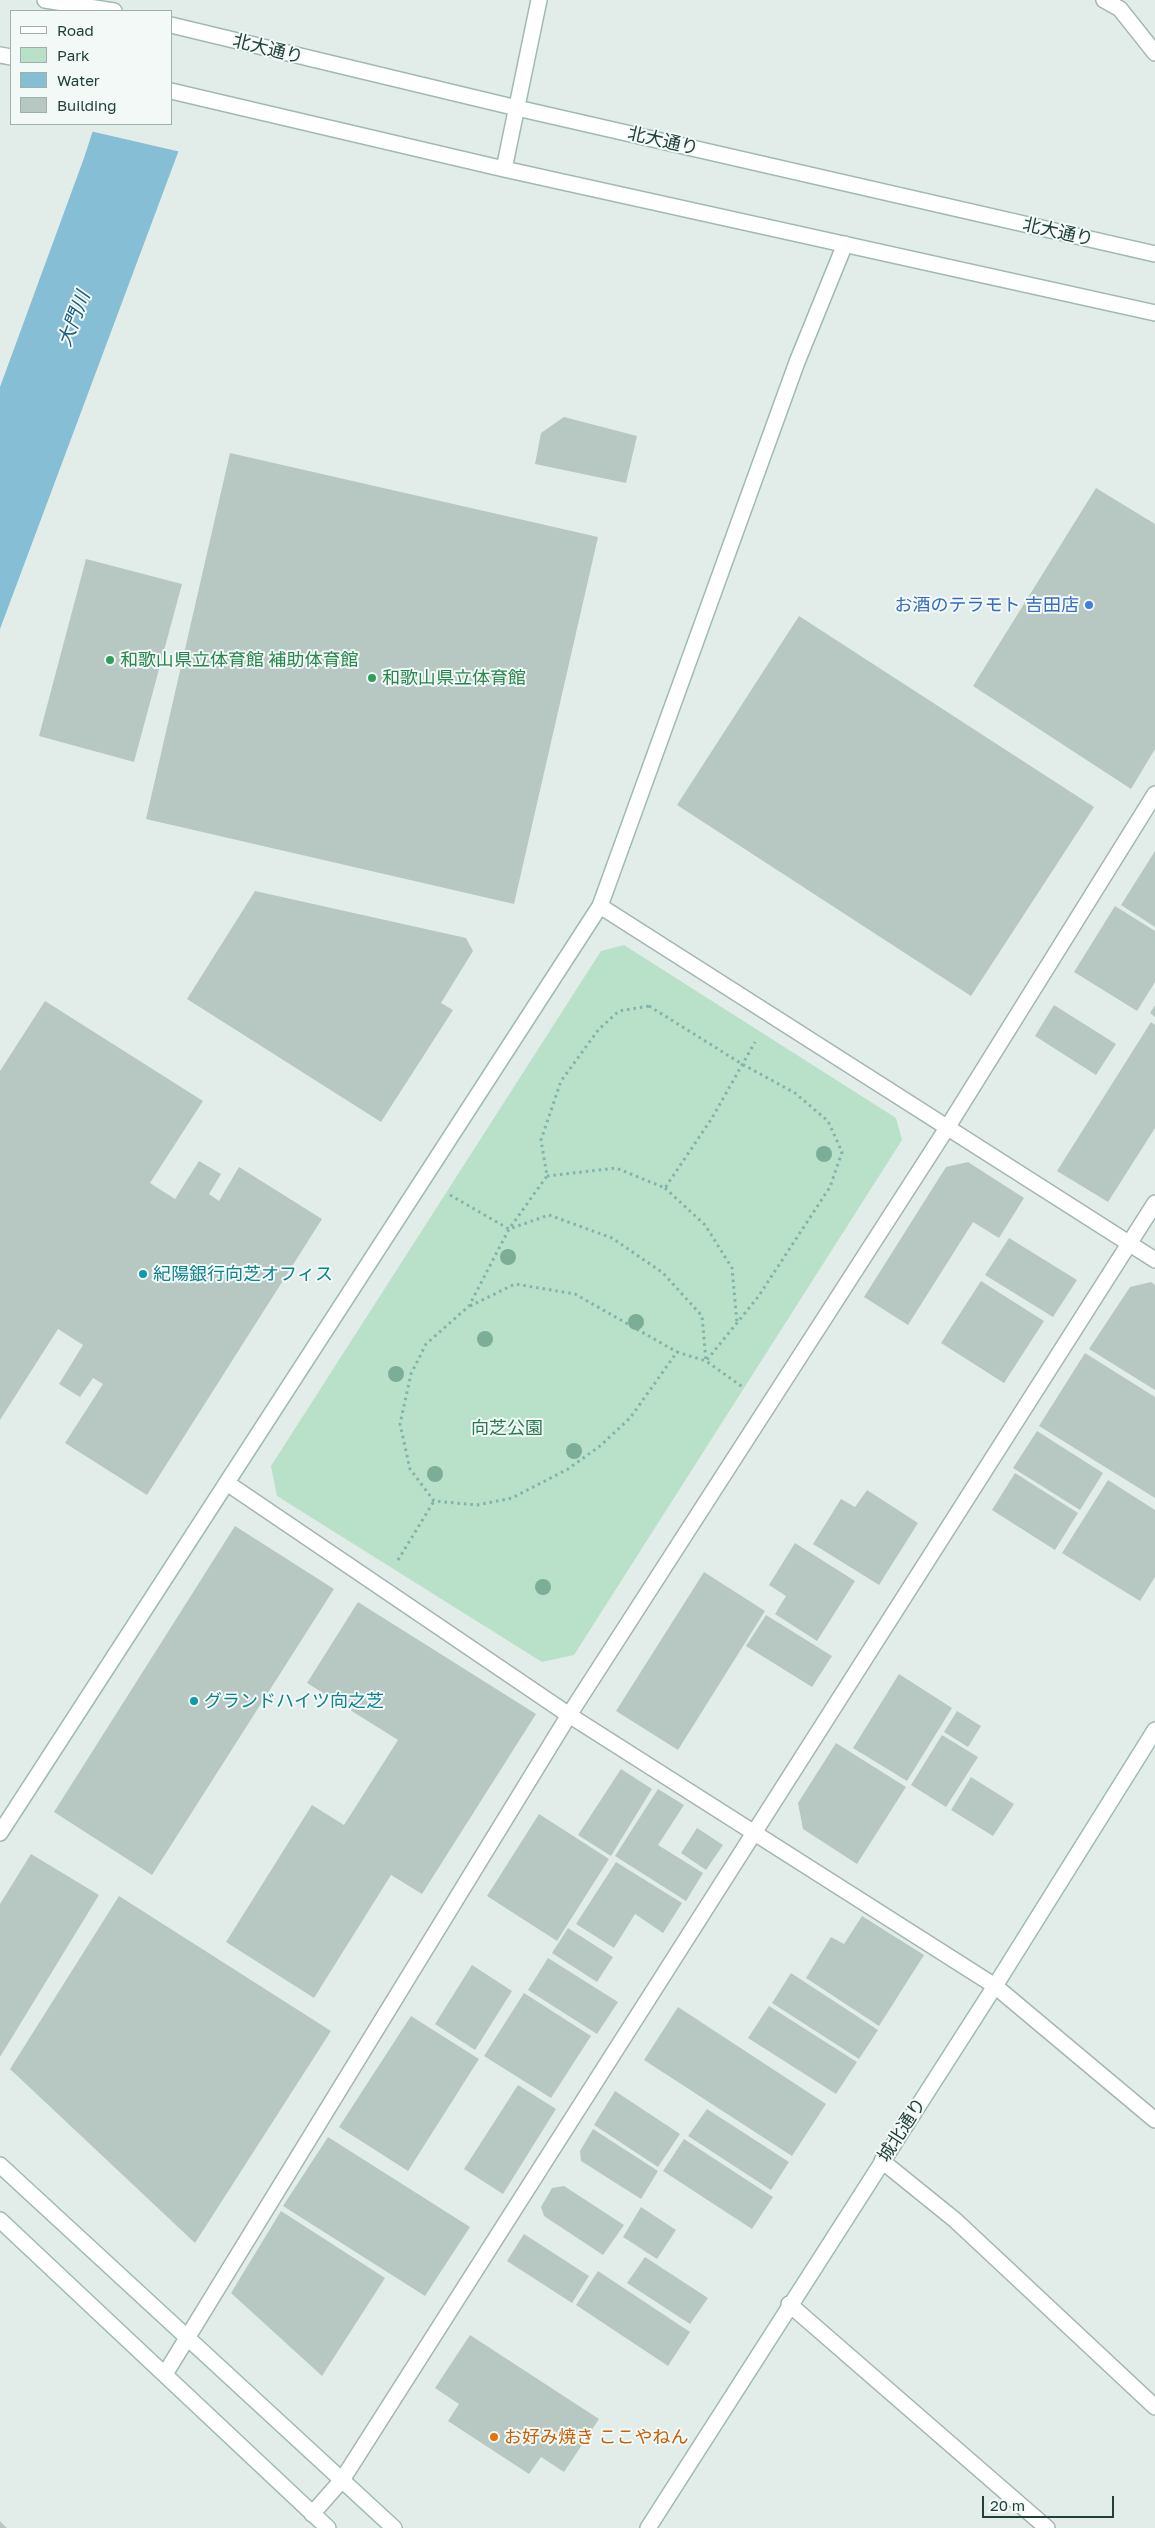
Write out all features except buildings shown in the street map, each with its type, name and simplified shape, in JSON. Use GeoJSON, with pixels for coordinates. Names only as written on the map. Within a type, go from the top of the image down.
{"type":"FeatureCollection","features":[{"type":"Feature","properties":{"kind":"street"},"geometry":{"type":"LineString","coordinates":[[44,0],[110,10]]}},
{"type":"Feature","properties":{"kind":"street"},"geometry":{"type":"LineString","coordinates":[[504,169],[539,0]]}},
{"type":"Feature","properties":{"kind":"street"},"geometry":{"type":"LineString","coordinates":[[1104,0],[1120,9],[1155,53]]}},
{"type":"Feature","properties":{"kind":"street","name":"北大通り"},"geometry":{"type":"LineString","coordinates":[[172,25],[516,108],[1155,254]]}},
{"type":"Feature","properties":{"kind":"street"},"geometry":{"type":"LineString","coordinates":[[172,91],[504,169],[1155,313]]}},
{"type":"Feature","properties":{"kind":"street"},"geometry":{"type":"LineString","coordinates":[[0,1833],[600,906],[797,362],[845,244]]}},
{"type":"Feature","properties":{"kind":"street"},"geometry":{"type":"LineString","coordinates":[[165,2374],[569,1715],[948,1128],[1155,794]]}},
{"type":"Feature","properties":{"kind":"street"},"geometry":{"type":"LineString","coordinates":[[600,906],[1155,1260]]}},
{"type":"Feature","properties":{"kind":"street"},"geometry":{"type":"LineString","coordinates":[[312,2514],[342,2480],[1155,1203]]}},
{"type":"Feature","properties":{"kind":"street"},"geometry":{"type":"LineString","coordinates":[[227,1483],[569,1715],[995,1986],[1155,2120]]}},
{"type":"Feature","properties":{"kind":"street","name":"城北通り"},"geometry":{"type":"LineString","coordinates":[[648,2528],[789,2304],[995,1986],[1155,1730]]}},
{"type":"Feature","properties":{"kind":"street"},"geometry":{"type":"LineString","coordinates":[[882,2160],[956,2220],[1155,2407]]}},
{"type":"Feature","properties":{"kind":"street"},"geometry":{"type":"LineString","coordinates":[[0,2165],[394,2528]]}},
{"type":"Feature","properties":{"kind":"street"},"geometry":{"type":"LineString","coordinates":[[0,2220],[328,2528]]}},
{"type":"Feature","properties":{"kind":"street"},"geometry":{"type":"LineString","coordinates":[[789,2304],[1047,2528]]}},
{"type":"Feature","properties":{"kind":"path"},"geometry":{"type":"LineString","coordinates":[[548,1176],[541,1140],[561,1082],[599,1029],[619,1011],[649,1006],[742,1064],[795,1093],[828,1121],[842,1152],[830,1187],[782,1263],[706,1361]]}},
{"type":"Feature","properties":{"kind":"path"},"geometry":{"type":"LineString","coordinates":[[665,1188],[712,1118],[771,1016]]}},
{"type":"Feature","properties":{"kind":"path"},"geometry":{"type":"LineString","coordinates":[[469,1306],[509,1229],[548,1176],[616,1168],[665,1188],[705,1225],[732,1268],[737,1322]]}},
{"type":"Feature","properties":{"kind":"path"},"geometry":{"type":"LineString","coordinates":[[424,1180],[509,1229],[549,1215],[612,1238],[664,1273],[702,1316],[706,1361]]}},
{"type":"Feature","properties":{"kind":"path"},"geometry":{"type":"LineString","coordinates":[[677,1352],[630,1418],[600,1446],[568,1469],[512,1498],[477,1505],[434,1501],[410,1468],[400,1424],[410,1374],[426,1344],[469,1306],[515,1284],[575,1294],[677,1352],[706,1361],[769,1405]]}},
{"type":"Feature","properties":{"kind":"path"},"geometry":{"type":"LineString","coordinates":[[381,1588],[434,1501]]}},
{"type":"Feature","properties":{"kind":"green space","name":"向芝公園"},"geometry":{"type":"Polygon","coordinates":[[[624,945],[896,1118],[902,1140],[574,1655],[542,1662],[277,1496],[271,1466],[601,951],[624,945]]]}},
{"type":"Feature","properties":{"kind":"water","name":"大門川"},"geometry":{"type":"Polygon","coordinates":[[[235,0],[0,629],[0,387],[95,125],[172,125],[172,11],[235,0]]]}},
{"type":"Feature","properties":{"kind":"pier"},"geometry":{"type":"Polygon","coordinates":[[[130,0],[237,0],[181,152],[90,131],[92,125],[172,125],[172,10],[126,10],[130,0]]]}},
{"type":"Feature","properties":{"kind":"place","name":"お酒のテラモト 吉田店"},"geometry":{"type":"Point","coordinates":[1089,605]}},
{"type":"Feature","properties":{"kind":"place","name":"和歌山県立体育館 補助体育館"},"geometry":{"type":"Point","coordinates":[110,660]}},
{"type":"Feature","properties":{"kind":"place","name":"和歌山県立体育館"},"geometry":{"type":"Point","coordinates":[372,678]}},
{"type":"Feature","properties":{"kind":"place","name":"紀陽銀行向芝オフィス"},"geometry":{"type":"Point","coordinates":[143,1274]}},
{"type":"Feature","properties":{"kind":"place","name":"グランドハイツ向之芝"},"geometry":{"type":"Point","coordinates":[194,1701]}},
{"type":"Feature","properties":{"kind":"place","name":"お好み焼き ここやねん"},"geometry":{"type":"Point","coordinates":[494,2437]}}]}
